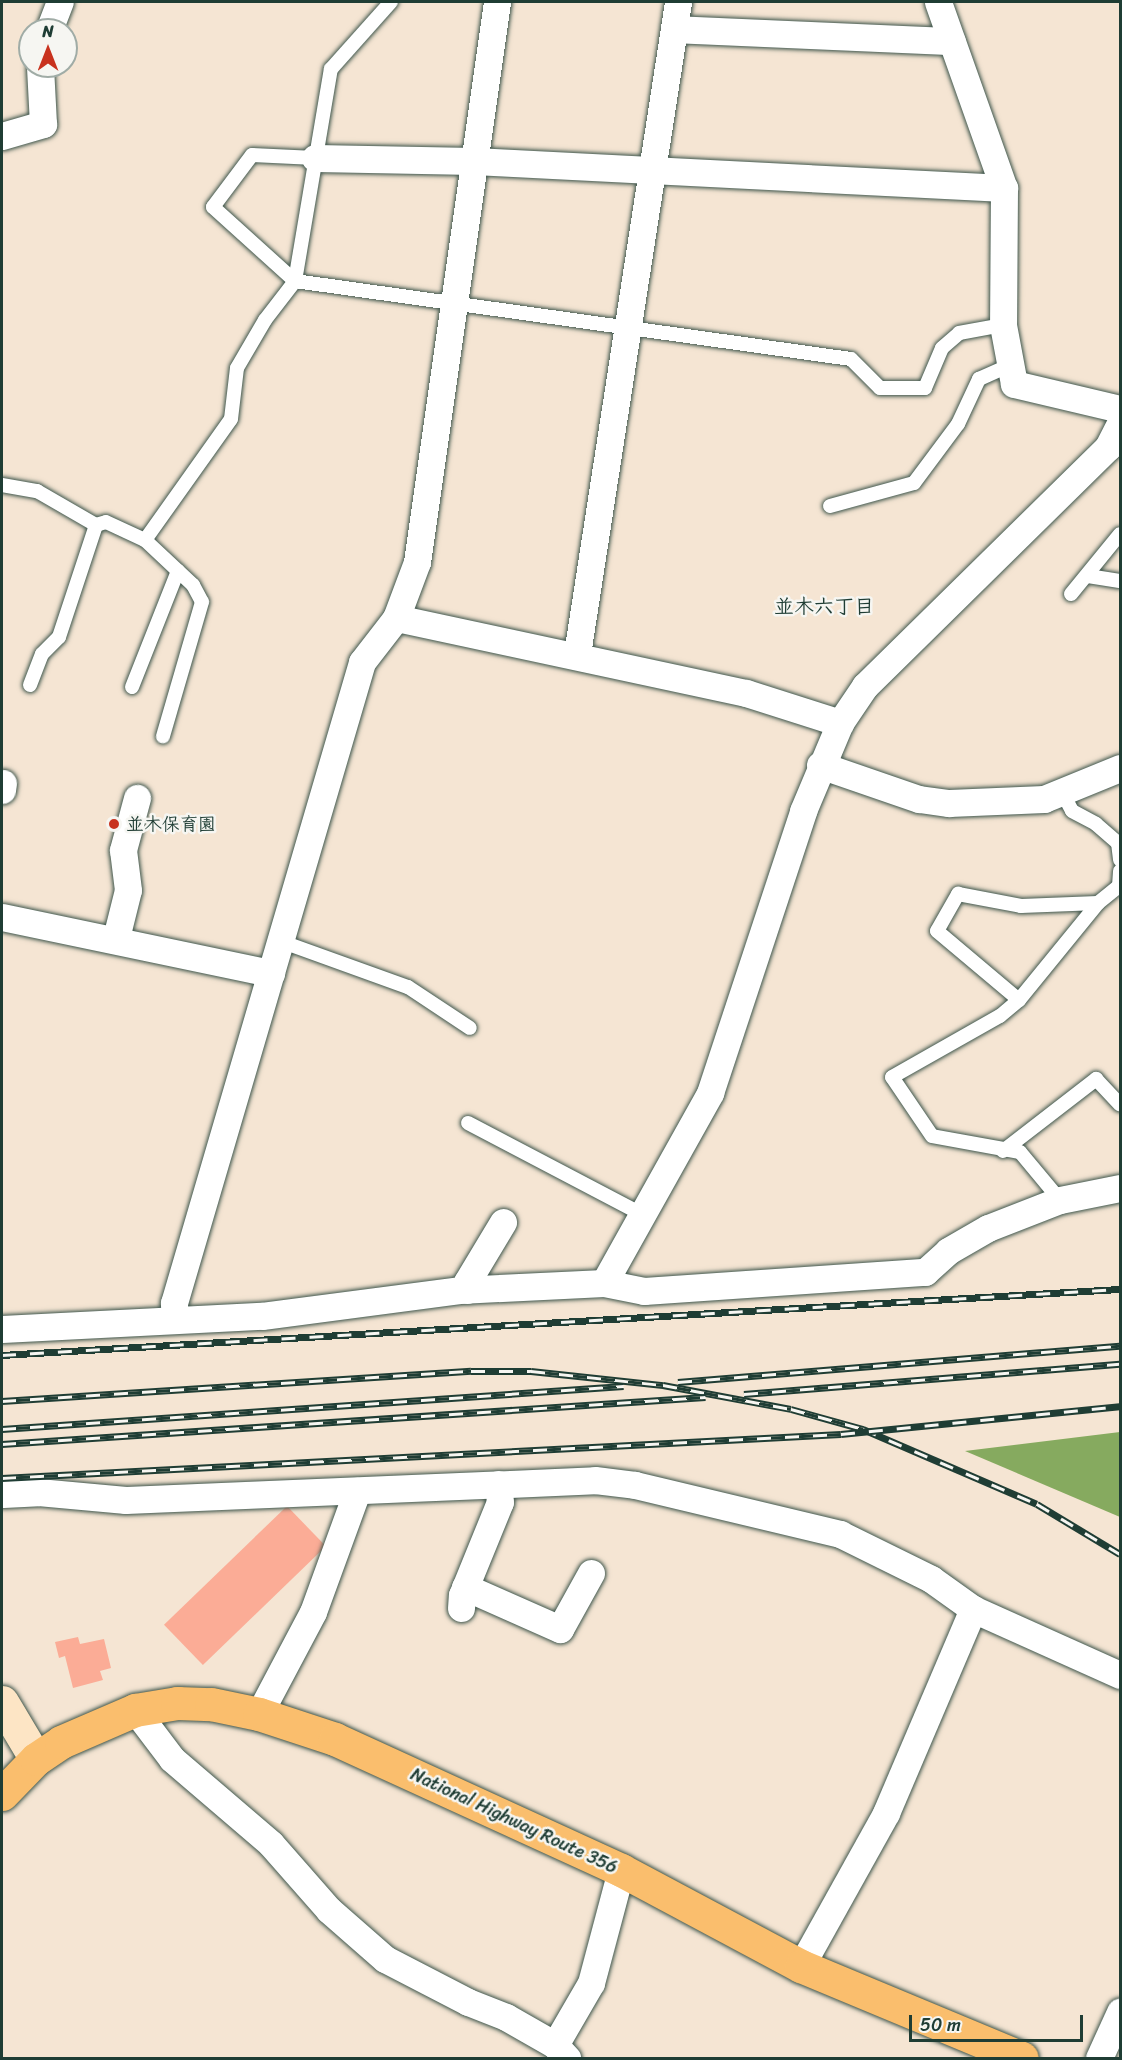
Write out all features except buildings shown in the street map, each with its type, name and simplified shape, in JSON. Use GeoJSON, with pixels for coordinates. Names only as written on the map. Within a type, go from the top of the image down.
{"type":"FeatureCollection","features":[{"type":"Feature","properties":{"kind":"highway","name":"National Highway Route 356"},"geometry":{"type":"LineString","coordinates":[[2,1794],[36,1760],[61,1742],[135,1710],[177,1703],[212,1704],[259,1714],[335,1739],[621,1870],[801,1966],[1022,2058]]}},
{"type":"Feature","properties":{"kind":"street"},"geometry":{"type":"LineString","coordinates":[[54,18],[60,2]]}},
{"type":"Feature","properties":{"kind":"street"},"geometry":{"type":"LineString","coordinates":[[175,1319],[174,1303],[362,662],[396,618],[417,562],[452,304],[497,2]]}},
{"type":"Feature","properties":{"kind":"street"},"geometry":{"type":"LineString","coordinates":[[577,654],[678,2]]}},
{"type":"Feature","properties":{"kind":"street"},"geometry":{"type":"LineString","coordinates":[[938,2],[1004,188],[1003,325],[1014,384],[1120,409]]}},
{"type":"Feature","properties":{"kind":"street"},"geometry":{"type":"LineString","coordinates":[[674,28],[952,41]]}},
{"type":"Feature","properties":{"kind":"street"},"geometry":{"type":"LineString","coordinates":[[2,136],[43,124],[41,78]]}},
{"type":"Feature","properties":{"kind":"street"},"geometry":{"type":"LineString","coordinates":[[315,158],[474,161],[1004,188]]}},
{"type":"Feature","properties":{"kind":"street"},"geometry":{"type":"LineString","coordinates":[[604,1283],[710,1093],[820,765],[840,723],[865,686],[1108,447],[1120,423]]}},
{"type":"Feature","properties":{"kind":"street"},"geometry":{"type":"LineString","coordinates":[[396,618],[577,654],[746,693],[840,723]]}},
{"type":"Feature","properties":{"kind":"street"},"geometry":{"type":"LineString","coordinates":[[820,765],[919,799],[949,803],[1044,799],[1120,768]]}},
{"type":"Feature","properties":{"kind":"street"},"geometry":{"type":"LineString","coordinates":[[116,938],[128,890],[123,850],[137,798]]}},
{"type":"Feature","properties":{"kind":"street"},"geometry":{"type":"LineString","coordinates":[[2,917],[116,938],[272,973]]}},
{"type":"Feature","properties":{"kind":"street"},"geometry":{"type":"LineString","coordinates":[[2,1329],[262,1316],[466,1290],[604,1283],[644,1291],[925,1272],[948,1251],[988,1227],[1060,1200],[1120,1188]]}},
{"type":"Feature","properties":{"kind":"street"},"geometry":{"type":"LineString","coordinates":[[466,1290],[466,1282],[503,1222]]}},
{"type":"Feature","properties":{"kind":"street"},"geometry":{"type":"LineString","coordinates":[[3,1494],[38,1492],[126,1500],[595,1480],[635,1485],[840,1534],[922,1574],[973,1608],[1120,1675]]}},
{"type":"Feature","properties":{"kind":"street"},"geometry":{"type":"LineString","coordinates":[[498,1484],[500,1502],[463,1597],[560,1629],[591,1573]]}},
{"type":"Feature","properties":{"kind":"street"},"geometry":{"type":"LineString","coordinates":[[259,1714],[313,1612],[357,1491]]}},
{"type":"Feature","properties":{"kind":"street"},"geometry":{"type":"LineString","coordinates":[[801,1966],[886,1813],[973,1608]]}},
{"type":"Feature","properties":{"kind":"street"},"geometry":{"type":"LineString","coordinates":[[2,1702],[9,1731],[36,1760]]}},
{"type":"Feature","properties":{"kind":"street"},"geometry":{"type":"LineString","coordinates":[[135,1710],[172,1759],[272,1844],[329,1910],[385,1959],[468,2002],[506,2017],[561,2052],[591,1983],[621,1870]]}},
{"type":"Feature","properties":{"kind":"street"},"geometry":{"type":"LineString","coordinates":[[1099,2058],[1120,2012]]}},
{"type":"Feature","properties":{"kind":"lane"},"geometry":{"type":"LineString","coordinates":[[145,540],[231,419],[237,368],[265,320],[295,281],[331,69],[391,2]]}},
{"type":"Feature","properties":{"kind":"lane"},"geometry":{"type":"LineString","coordinates":[[315,158],[252,155],[213,207],[295,281],[851,359],[880,388],[925,388],[942,348],[959,333],[1003,325]]}},
{"type":"Feature","properties":{"kind":"lane"},"geometry":{"type":"LineString","coordinates":[[830,506],[914,483],[958,424],[979,379],[1010,365]]}},
{"type":"Feature","properties":{"kind":"lane"},"geometry":{"type":"LineString","coordinates":[[2,485],[37,491],[96,525],[106,522],[145,540],[178,571],[202,602],[163,736]]}},
{"type":"Feature","properties":{"kind":"lane"},"geometry":{"type":"LineString","coordinates":[[30,685],[42,654],[59,636],[96,525]]}},
{"type":"Feature","properties":{"kind":"lane"},"geometry":{"type":"LineString","coordinates":[[1071,594],[1120,534]]}},
{"type":"Feature","properties":{"kind":"lane"},"geometry":{"type":"LineString","coordinates":[[132,687],[178,571]]}},
{"type":"Feature","properties":{"kind":"lane"},"geometry":{"type":"LineString","coordinates":[[1088,576],[1120,581]]}},
{"type":"Feature","properties":{"kind":"lane"},"geometry":{"type":"LineString","coordinates":[[1062,792],[1072,811],[1096,824],[1118,843],[1120,861]]}},
{"type":"Feature","properties":{"kind":"lane"},"geometry":{"type":"LineString","coordinates":[[1060,1200],[1020,1152],[1004,1151],[932,1136],[892,1077],[1000,1016],[1018,1000],[1098,903],[1119,886],[1120,871]]}},
{"type":"Feature","properties":{"kind":"lane"},"geometry":{"type":"LineString","coordinates":[[1018,1000],[937,931],[958,894],[1021,906],[1098,903]]}},
{"type":"Feature","properties":{"kind":"lane"},"geometry":{"type":"LineString","coordinates":[[280,941],[408,987],[470,1028]]}},
{"type":"Feature","properties":{"kind":"lane"},"geometry":{"type":"LineString","coordinates":[[1004,1151],[1096,1079],[1120,1105]]}},
{"type":"Feature","properties":{"kind":"lane"},"geometry":{"type":"LineString","coordinates":[[468,1123],[642,1215]]}},
{"type":"Feature","properties":{"kind":"green space"},"geometry":{"type":"Polygon","coordinates":[[[1120,1432],[1120,1517],[965,1451],[1120,1432]]]}},
{"type":"Feature","properties":{"kind":"railway"},"geometry":{"type":"LineString","coordinates":[[2,1355],[1120,1289]]}},
{"type":"Feature","properties":{"kind":"railway"},"geometry":{"type":"LineString","coordinates":[[678,1382],[1120,1346]]}},
{"type":"Feature","properties":{"kind":"railway"},"geometry":{"type":"LineString","coordinates":[[744,1394],[1120,1364]]}},
{"type":"Feature","properties":{"kind":"railway"},"geometry":{"type":"LineString","coordinates":[[2,1401],[471,1371],[531,1371],[663,1385],[791,1409],[863,1429],[1037,1504],[1120,1554]]}},
{"type":"Feature","properties":{"kind":"railway"},"geometry":{"type":"LineString","coordinates":[[2,1429],[624,1386]]}},
{"type":"Feature","properties":{"kind":"railway"},"geometry":{"type":"LineString","coordinates":[[2,1444],[705,1397]]}},
{"type":"Feature","properties":{"kind":"railway"},"geometry":{"type":"LineString","coordinates":[[2,1478],[841,1434],[1120,1406]]}},
{"type":"Feature","properties":{"kind":"place","name":"並木保育園"},"geometry":{"type":"Point","coordinates":[114,824]}},
{"type":"Feature","properties":{"kind":"district","name":"並木六丁目"},"geometry":{"type":"Point","coordinates":[824,606]}}]}
